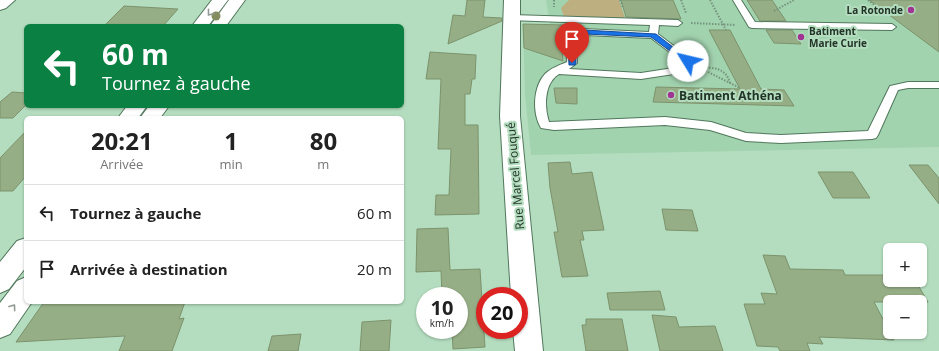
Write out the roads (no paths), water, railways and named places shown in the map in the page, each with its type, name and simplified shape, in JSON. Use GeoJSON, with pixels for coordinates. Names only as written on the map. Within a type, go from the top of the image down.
{"type":"FeatureCollection","features":[{"type":"Feature","properties":{"kind":"street"},"geometry":{"type":"LineString","coordinates":[[0,5],[7,0]]}},
{"type":"Feature","properties":{"kind":"street"},"geometry":{"type":"LineString","coordinates":[[202,24],[220,0]]}},
{"type":"Feature","properties":{"kind":"street"},"geometry":{"type":"LineString","coordinates":[[219,24],[237,0]]}},
{"type":"Feature","properties":{"kind":"street","name":"Rue Marcel Fouqué"},"geometry":{"type":"LineString","coordinates":[[512,9],[510,116],[530,351]]}},
{"type":"Feature","properties":{"kind":"street"},"geometry":{"type":"LineString","coordinates":[[0,281],[24,251]]}},
{"type":"Feature","properties":{"kind":"street"},"geometry":{"type":"LineString","coordinates":[[0,325],[24,292]]}},
{"type":"Feature","properties":{"kind":"lane"},"geometry":{"type":"LineString","coordinates":[[737,0],[752,25],[892,27]]}},
{"type":"Feature","properties":{"kind":"lane"},"geometry":{"type":"LineString","coordinates":[[512,9],[655,23],[678,23]]}},
{"type":"Feature","properties":{"kind":"lane"},"geometry":{"type":"LineString","coordinates":[[653,35],[655,23]]}},
{"type":"Feature","properties":{"kind":"lane"},"geometry":{"type":"LineString","coordinates":[[558,71],[641,76],[684,70],[688,61],[653,35],[584,32],[571,39],[572,63],[549,76],[544,86],[541,102],[543,122],[545,125],[554,126],[665,121],[711,126],[746,137],[780,139],[872,135],[894,88],[908,85],[939,86]]}},
{"type":"Feature","properties":{"kind":"place","name":"La Rotonde"},"geometry":{"type":"Point","coordinates":[911,10]}},
{"type":"Feature","properties":{"kind":"place","name":"Batiment Marie Curie"},"geometry":{"type":"Point","coordinates":[801,37]}},
{"type":"Feature","properties":{"kind":"place","name":"Batiment Athéna"},"geometry":{"type":"Point","coordinates":[671,95]}}]}
